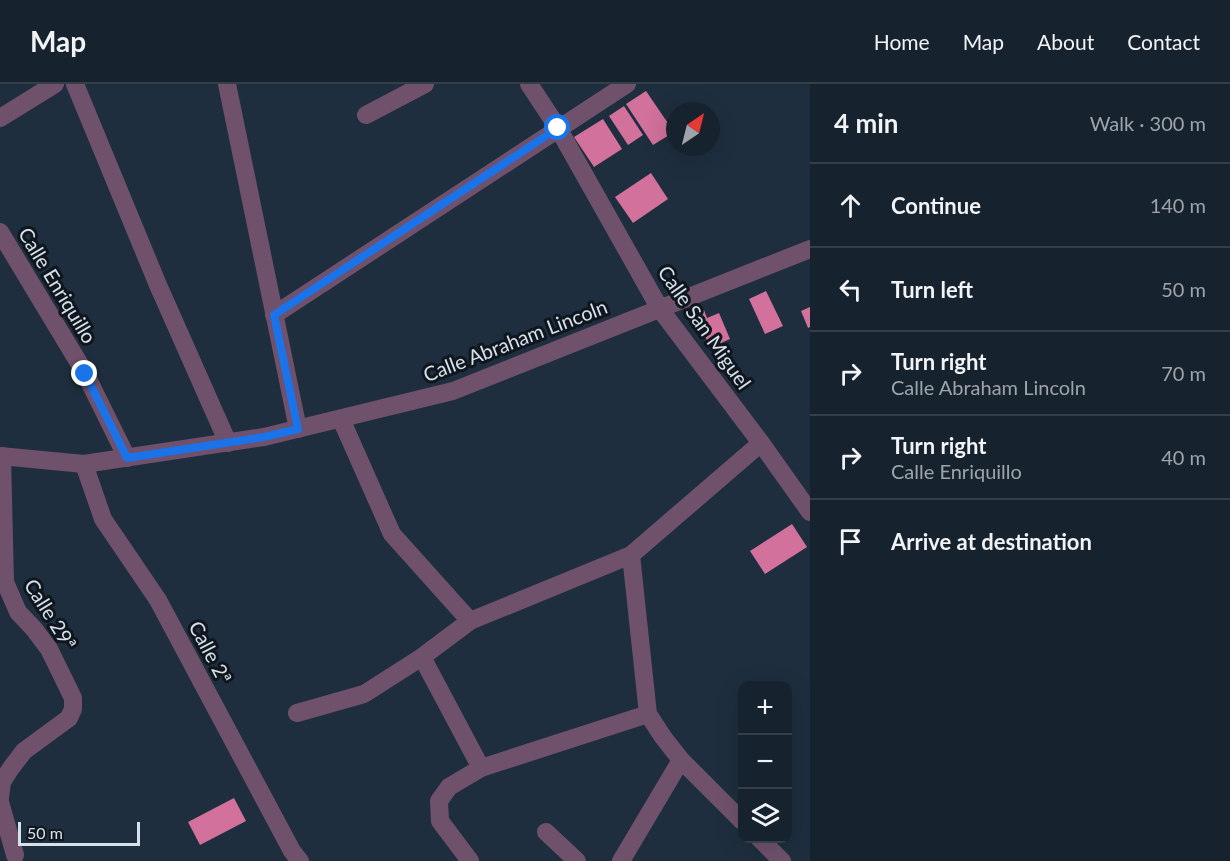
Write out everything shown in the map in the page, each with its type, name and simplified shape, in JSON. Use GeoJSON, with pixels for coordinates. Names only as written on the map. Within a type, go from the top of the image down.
{"type":"FeatureCollection","features":[{"type":"Feature","properties":{"kind":"street"},"geometry":{"type":"LineString","coordinates":[[0,118],[54,84]]}},
{"type":"Feature","properties":{"kind":"street"},"geometry":{"type":"LineString","coordinates":[[75,84],[158,285],[228,443]]}},
{"type":"Feature","properties":{"kind":"street"},"geometry":{"type":"LineString","coordinates":[[227,84],[298,429]]}},
{"type":"Feature","properties":{"kind":"street"},"geometry":{"type":"LineString","coordinates":[[366,115],[425,84]]}},
{"type":"Feature","properties":{"kind":"street","name":"Calle San Miguel"},"geometry":{"type":"LineString","coordinates":[[529,84],[558,128],[660,309],[810,512]]}},
{"type":"Feature","properties":{"kind":"street"},"geometry":{"type":"LineString","coordinates":[[274,315],[627,84]]}},
{"type":"Feature","properties":{"kind":"street","name":"Calle Enriquillo"},"geometry":{"type":"LineString","coordinates":[[0,232],[85,374],[127,458]]}},
{"type":"Feature","properties":{"kind":"street","name":"Calle Abraham Lincoln"},"geometry":{"type":"LineString","coordinates":[[1,456],[84,464],[127,458],[264,437],[453,391],[810,249]]}},
{"type":"Feature","properties":{"kind":"street"},"geometry":{"type":"LineString","coordinates":[[341,419],[392,534],[470,621]]}},
{"type":"Feature","properties":{"kind":"street"},"geometry":{"type":"LineString","coordinates":[[297,713],[364,694],[422,657],[470,621],[631,555],[761,443]]}},
{"type":"Feature","properties":{"kind":"street","name":"Calle 29ª"},"geometry":{"type":"LineString","coordinates":[[1,456],[5,582],[18,612],[49,649],[73,698],[73,709],[69,718],[24,751],[2,782],[0,800],[15,855]]}},
{"type":"Feature","properties":{"kind":"street","name":"Calle 2ª"},"geometry":{"type":"LineString","coordinates":[[84,464],[103,519],[158,600],[300,861]]}},
{"type":"Feature","properties":{"kind":"street"},"geometry":{"type":"LineString","coordinates":[[631,555],[648,714],[663,738],[681,760],[738,818]]}},
{"type":"Feature","properties":{"kind":"street"},"geometry":{"type":"LineString","coordinates":[[422,657],[481,768]]}},
{"type":"Feature","properties":{"kind":"street"},"geometry":{"type":"LineString","coordinates":[[470,861],[440,821],[439,801],[449,787],[481,768],[648,714]]}},
{"type":"Feature","properties":{"kind":"street"},"geometry":{"type":"LineString","coordinates":[[621,861],[681,760]]}},
{"type":"Feature","properties":{"kind":"street"},"geometry":{"type":"LineString","coordinates":[[546,832],[577,861]]}},
{"type":"Feature","properties":{"kind":"street"},"geometry":{"type":"LineString","coordinates":[[764,843],[782,861]]}},
{"type":"Feature","properties":{"kind":"building"},"geometry":{"type":"Polygon","coordinates":[[[646,91],[666,120],[666,137],[653,145],[626,104],[646,91]]]}},
{"type":"Feature","properties":{"kind":"building"},"geometry":{"type":"Polygon","coordinates":[[[624,106],[643,135],[628,145],[609,116],[624,106]]]}},
{"type":"Feature","properties":{"kind":"building"},"geometry":{"type":"Polygon","coordinates":[[[603,119],[622,149],[594,167],[574,137],[603,119]]]}},
{"type":"Feature","properties":{"kind":"building"},"geometry":{"type":"Polygon","coordinates":[[[651,173],[668,199],[633,223],[615,197],[651,173]]]}},
{"type":"Feature","properties":{"kind":"building"},"geometry":{"type":"Polygon","coordinates":[[[766,291],[783,326],[765,334],[749,299],[766,291]]]}},
{"type":"Feature","properties":{"kind":"building"},"geometry":{"type":"Polygon","coordinates":[[[810,307],[810,327],[808,328],[801,311],[810,307]]]}},
{"type":"Feature","properties":{"kind":"building"},"geometry":{"type":"Polygon","coordinates":[[[704,310],[707,318],[719,313],[730,339],[710,348],[696,314],[704,310]]]}},
{"type":"Feature","properties":{"kind":"building"},"geometry":{"type":"Polygon","coordinates":[[[792,524],[807,547],[765,574],[750,551],[792,524]]]}},
{"type":"Feature","properties":{"kind":"building"},"geometry":{"type":"Polygon","coordinates":[[[234,798],[246,821],[200,845],[188,822],[234,798]]]}},
{"type":"Feature","properties":{"kind":"route"},"geometry":{"type":"LineString","coordinates":[[85,374],[127,458],[264,437],[298,429],[274,315],[558,128]]}}]}
